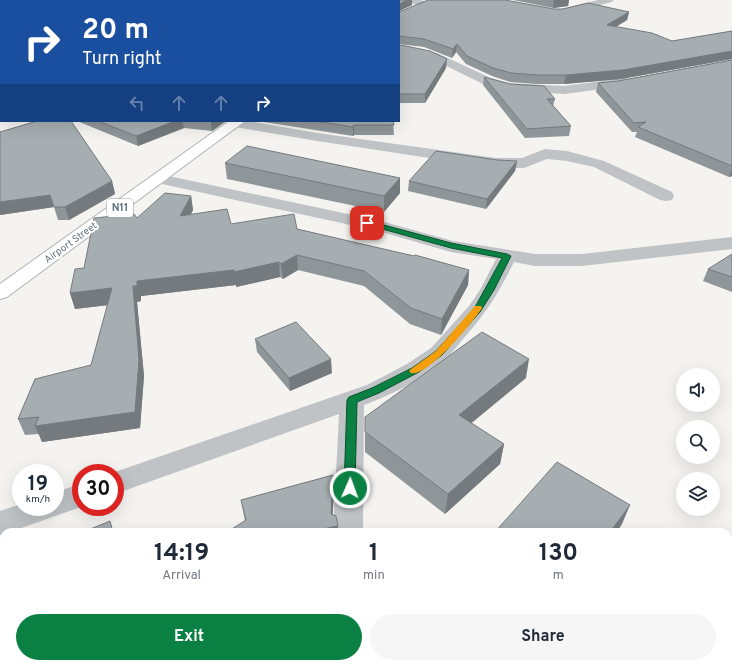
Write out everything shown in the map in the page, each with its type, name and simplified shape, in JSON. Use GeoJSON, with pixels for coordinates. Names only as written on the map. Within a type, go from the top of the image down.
{"type":"FeatureCollection","features":[{"type":"Feature","properties":{"kind":"highway"},"geometry":{"type":"LineString","coordinates":[[412,10],[436,0]]}},
{"type":"Feature","properties":{"kind":"highway","name":"Airport Street"},"geometry":{"type":"LineString","coordinates":[[0,293],[237,122]]}},
{"type":"Feature","properties":{"kind":"street"},"geometry":{"type":"LineString","coordinates":[[409,0],[425,4]]}},
{"type":"Feature","properties":{"kind":"street"},"geometry":{"type":"LineString","coordinates":[[553,12],[561,12],[609,0]]}},
{"type":"Feature","properties":{"kind":"street"},"geometry":{"type":"LineString","coordinates":[[400,48],[433,55],[487,81],[509,87],[564,90],[616,84],[636,80]]}},
{"type":"Feature","properties":{"kind":"street"},"geometry":{"type":"LineString","coordinates":[[237,122],[332,139],[496,163],[524,163],[545,154],[567,156],[599,164],[666,196]]}},
{"type":"Feature","properties":{"kind":"street"},"geometry":{"type":"LineString","coordinates":[[159,179],[382,226],[451,246],[535,260],[582,260],[732,243]]}},
{"type":"Feature","properties":{"kind":"street"},"geometry":{"type":"LineString","coordinates":[[124,480],[352,400],[376,390],[415,370],[439,353],[477,310],[490,290],[507,256]]}},
{"type":"Feature","properties":{"kind":"street"},"geometry":{"type":"LineString","coordinates":[[348,528],[352,400]]}},
{"type":"Feature","properties":{"kind":"street"},"geometry":{"type":"LineString","coordinates":[[0,523],[20,516]]}},
{"type":"Feature","properties":{"kind":"building"},"geometry":{"type":"Polygon","coordinates":[[[400,0],[407,0],[400,4],[400,0]]]}},
{"type":"Feature","properties":{"kind":"building"},"geometry":{"type":"Polygon","coordinates":[[[428,0],[505,0],[554,9],[563,9],[588,3],[629,12],[607,25],[652,33],[672,41],[732,31],[732,51],[623,70],[566,75],[511,73],[493,68],[467,56],[457,44],[453,49],[424,39],[400,36],[400,12],[428,0]]]}},
{"type":"Feature","properties":{"kind":"building"},"geometry":{"type":"Polygon","coordinates":[[[400,46],[430,51],[447,59],[425,94],[400,94],[400,46]]]}},
{"type":"Feature","properties":{"kind":"building"},"geometry":{"type":"Polygon","coordinates":[[[732,60],[732,166],[638,127],[646,122],[634,123],[598,83],[618,81],[732,60]]]}},
{"type":"Feature","properties":{"kind":"building"},"geometry":{"type":"Polygon","coordinates":[[[484,77],[510,84],[544,86],[555,99],[547,99],[571,126],[527,129],[484,77]]]}},
{"type":"Feature","properties":{"kind":"building"},"geometry":{"type":"Polygon","coordinates":[[[34,122],[72,122],[112,181],[65,207],[54,207],[50,195],[0,202],[0,132],[34,122]]]}},
{"type":"Feature","properties":{"kind":"building"},"geometry":{"type":"Polygon","coordinates":[[[101,122],[172,122],[136,136],[101,122]]]}},
{"type":"Feature","properties":{"kind":"building"},"geometry":{"type":"Polygon","coordinates":[[[322,122],[393,122],[394,125],[354,125],[353,127],[322,122]]]}},
{"type":"Feature","properties":{"kind":"building"},"geometry":{"type":"Polygon","coordinates":[[[247,146],[400,178],[384,196],[225,163],[247,146]]]}},
{"type":"Feature","properties":{"kind":"building"},"geometry":{"type":"Polygon","coordinates":[[[436,151],[497,160],[517,161],[487,199],[409,181],[436,151]]]}},
{"type":"Feature","properties":{"kind":"building"},"geometry":{"type":"Polygon","coordinates":[[[165,193],[191,196],[180,216],[227,209],[231,224],[294,214],[297,229],[415,255],[469,270],[442,319],[411,308],[364,271],[297,255],[281,264],[279,262],[234,272],[234,270],[137,281],[137,286],[133,286],[139,360],[135,412],[35,426],[39,417],[18,419],[35,379],[91,365],[112,288],[70,293],[75,269],[84,268],[94,218],[134,214],[137,218],[165,193]]]}},
{"type":"Feature","properties":{"kind":"building"},"geometry":{"type":"Polygon","coordinates":[[[732,254],[732,277],[708,269],[732,254]]]}},
{"type":"Feature","properties":{"kind":"building"},"geometry":{"type":"Polygon","coordinates":[[[296,322],[331,359],[289,378],[255,339],[296,322]]]}},
{"type":"Feature","properties":{"kind":"building"},"geometry":{"type":"Polygon","coordinates":[[[482,332],[529,359],[459,415],[504,444],[448,494],[365,432],[365,417],[482,332]]]}},
{"type":"Feature","properties":{"kind":"building"},"geometry":{"type":"Polygon","coordinates":[[[557,462],[630,505],[613,528],[499,528],[557,462]]]}},
{"type":"Feature","properties":{"kind":"building"},"geometry":{"type":"Polygon","coordinates":[[[333,475],[331,514],[336,516],[338,526],[328,528],[233,528],[246,520],[241,500],[333,475]]]}},
{"type":"Feature","properties":{"kind":"building"},"geometry":{"type":"Polygon","coordinates":[[[110,521],[112,528],[93,528],[110,521]]]}},
{"type":"Feature","properties":{"kind":"slow traffic"},"geometry":{"type":"LineString","coordinates":[[414,371],[439,353],[478,308]]}},
{"type":"Feature","properties":{"kind":"route"},"geometry":{"type":"LineString","coordinates":[[350,488],[352,400],[376,390],[415,370],[439,353],[477,310],[490,290],[507,256],[451,246],[367,223]]}}]}
